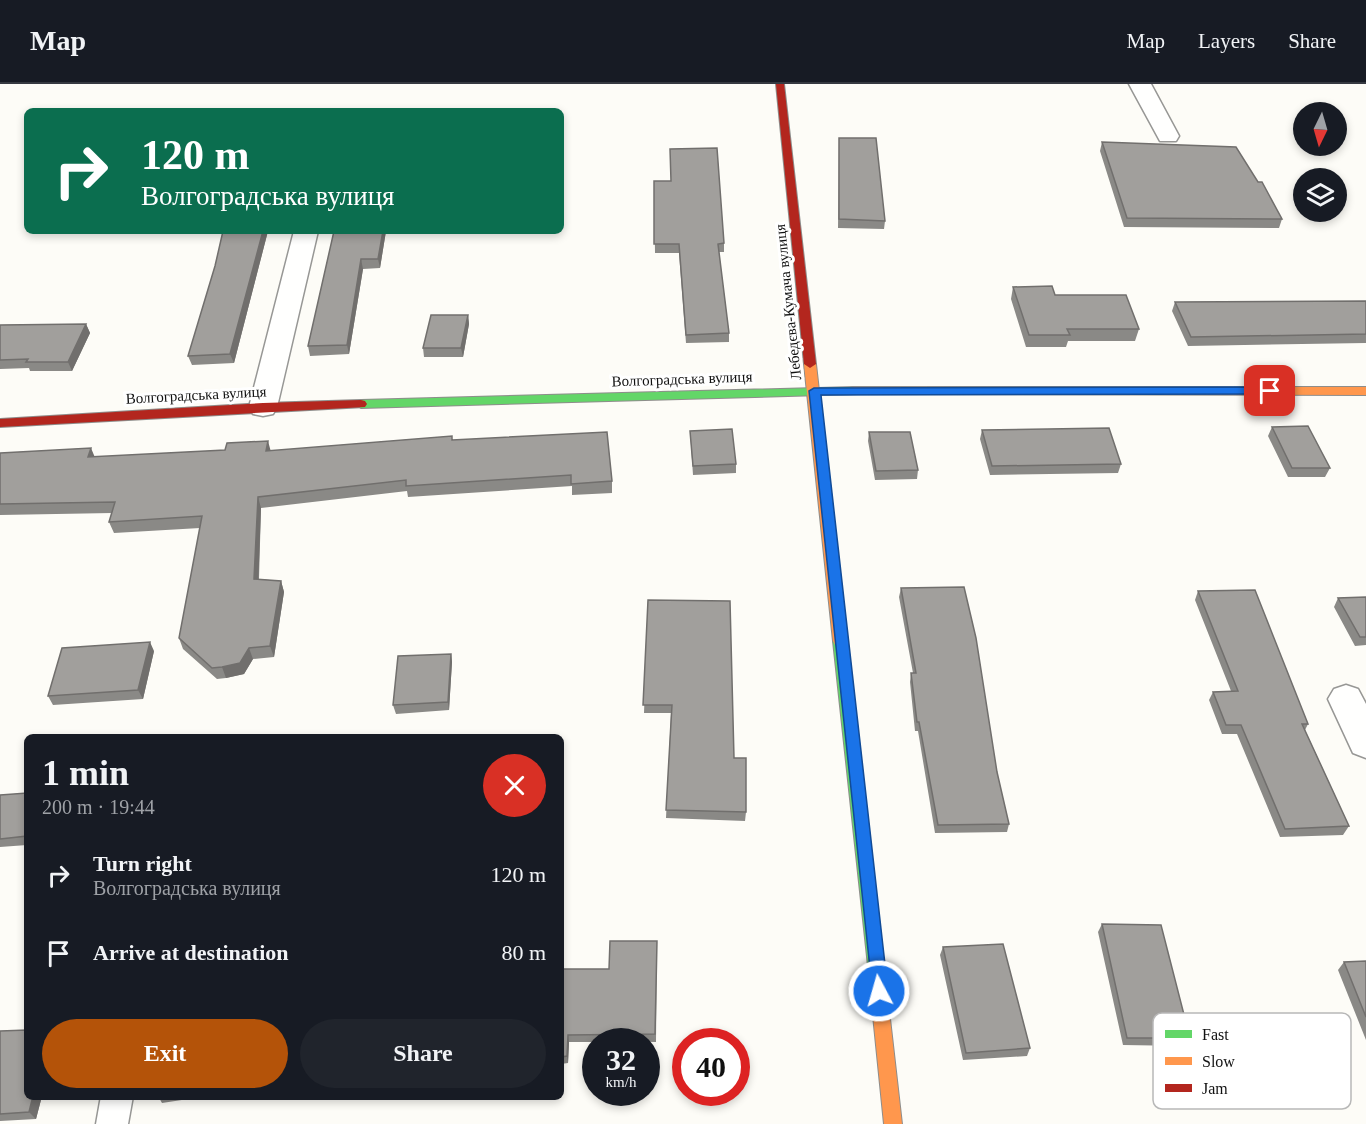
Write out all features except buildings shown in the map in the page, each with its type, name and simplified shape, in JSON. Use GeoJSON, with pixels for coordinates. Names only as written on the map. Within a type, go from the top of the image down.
{"type":"FeatureCollection","features":[{"type":"Feature","properties":{"kind":"street","name":"Лебедєва-Кумача вулиця"},"geometry":{"type":"LineString","coordinates":[[780,84],[893,1124]]}},
{"type":"Feature","properties":{"kind":"street"},"geometry":{"type":"LineString","coordinates":[[1140,84],[1168,136]]}},
{"type":"Feature","properties":{"kind":"street"},"geometry":{"type":"LineString","coordinates":[[263,408],[305,234]]}},
{"type":"Feature","properties":{"kind":"street","name":"Волгоградська вулиця"},"geometry":{"type":"LineString","coordinates":[[0,423],[263,408],[814,391],[1366,391]]}},
{"type":"Feature","properties":{"kind":"street"},"geometry":{"type":"LineString","coordinates":[[1346,699],[1366,743]]}},
{"type":"Feature","properties":{"kind":"lane"},"geometry":{"type":"LineString","coordinates":[[112,1124],[116,1100]]}},
{"type":"Feature","properties":{"kind":"traffic: fast"},"geometry":{"type":"LineString","coordinates":[[361,404],[854,391]]}},
{"type":"Feature","properties":{"kind":"traffic: fast"},"geometry":{"type":"LineString","coordinates":[[840,641],[876,966]]}},
{"type":"Feature","properties":{"kind":"traffic: slow"},"geometry":{"type":"LineString","coordinates":[[810,364],[840,641]]}},
{"type":"Feature","properties":{"kind":"traffic: slow"},"geometry":{"type":"LineString","coordinates":[[854,391],[1366,391]]}},
{"type":"Feature","properties":{"kind":"traffic: slow"},"geometry":{"type":"LineString","coordinates":[[876,966],[893,1124]]}},
{"type":"Feature","properties":{"kind":"traffic: jam"},"geometry":{"type":"LineString","coordinates":[[780,84],[810,364]]}},
{"type":"Feature","properties":{"kind":"traffic: jam"},"geometry":{"type":"LineString","coordinates":[[0,423],[263,407],[361,404]]}},
{"type":"Feature","properties":{"kind":"route"},"geometry":{"type":"LineString","coordinates":[[879,991],[814,391],[1270,391]]}}]}
